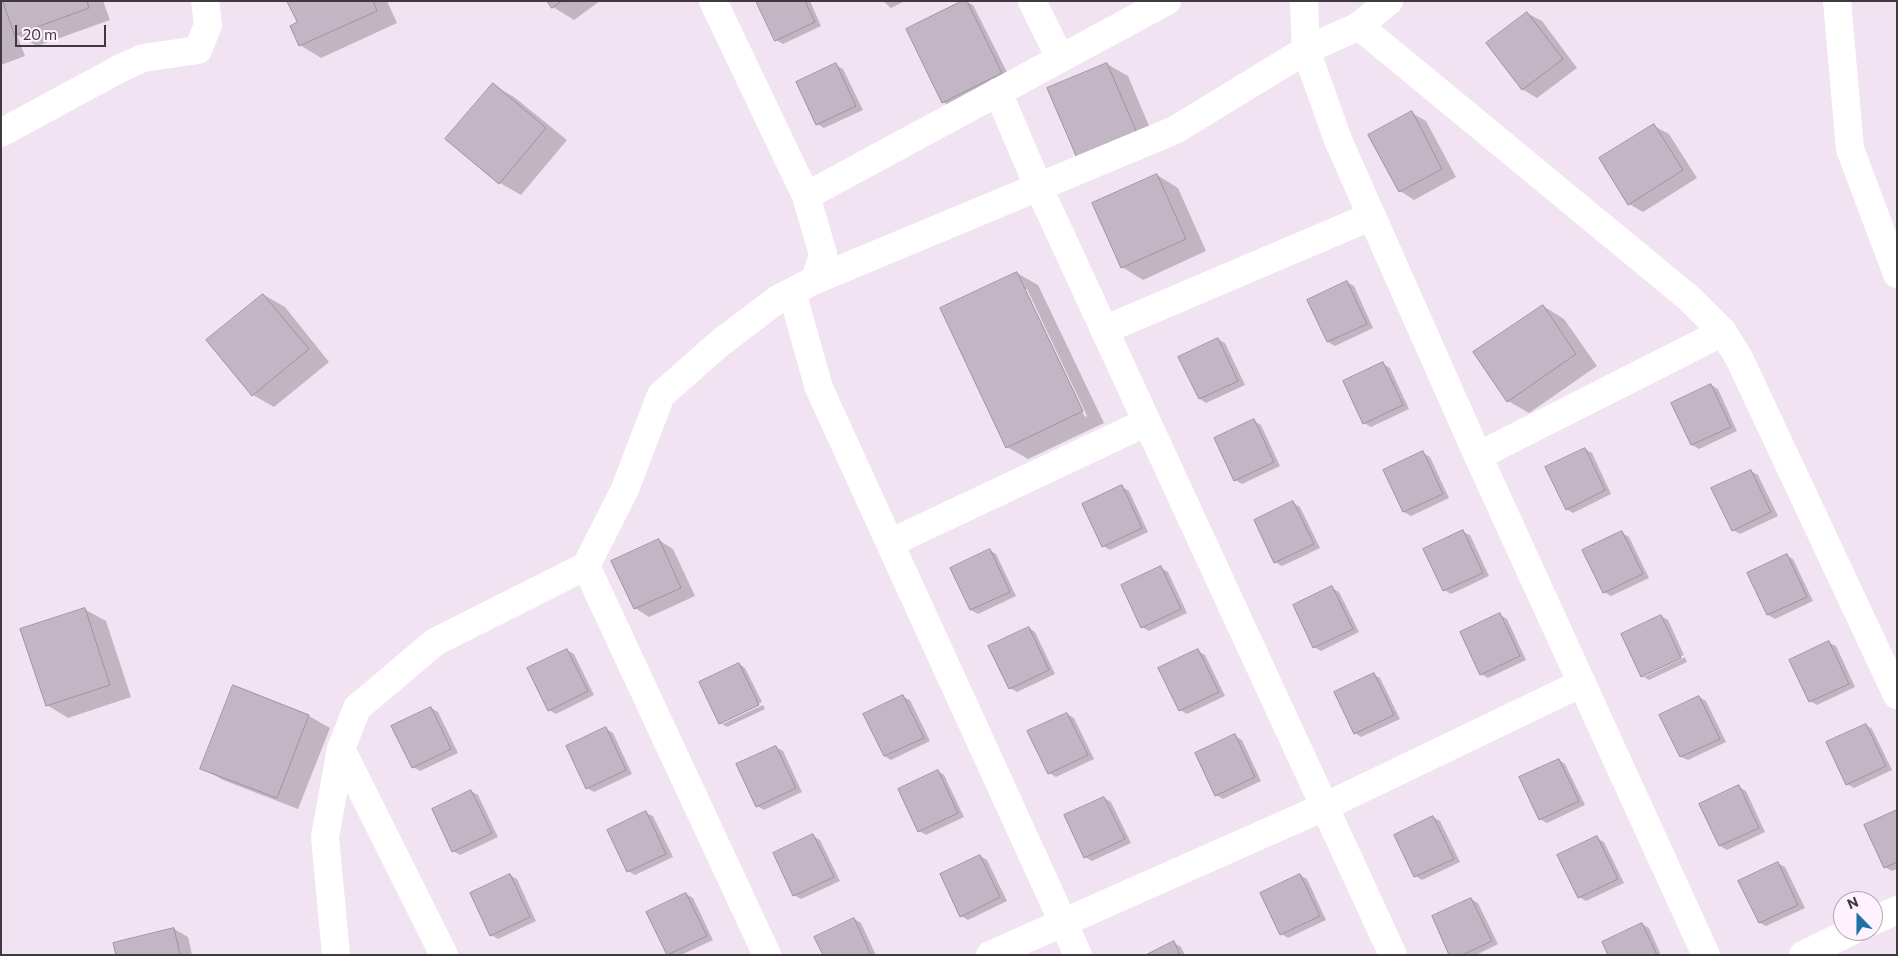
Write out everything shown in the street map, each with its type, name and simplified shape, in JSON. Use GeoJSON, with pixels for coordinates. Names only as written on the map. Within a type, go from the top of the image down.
{"type":"FeatureCollection","features":[{"type":"Feature","properties":{"kind":"street"},"geometry":{"type":"LineString","coordinates":[[1,133],[144,58],[198,50],[208,25],[205,1]]}},
{"type":"Feature","properties":{"kind":"street"},"geometry":{"type":"LineString","coordinates":[[712,1],[806,196],[823,254],[804,286],[819,388],[1078,955]]}},
{"type":"Feature","properties":{"kind":"street"},"geometry":{"type":"LineString","coordinates":[[1032,1],[1060,58]]}},
{"type":"Feature","properties":{"kind":"street"},"geometry":{"type":"LineString","coordinates":[[806,196],[1166,1]]}},
{"type":"Feature","properties":{"kind":"street"},"geometry":{"type":"LineString","coordinates":[[1304,1],[1306,50],[1338,140],[1478,456],[1706,955]]}},
{"type":"Feature","properties":{"kind":"street"},"geometry":{"type":"LineString","coordinates":[[336,955],[325,837],[341,749],[357,708],[435,642],[586,566],[625,489],[661,395],[720,343],[778,299],[804,286],[1038,186],[1175,130],[1306,50],[1359,26],[1389,1]]}},
{"type":"Feature","properties":{"kind":"street"},"geometry":{"type":"LineString","coordinates":[[1837,1],[1850,149],[1897,274]]}},
{"type":"Feature","properties":{"kind":"street"},"geometry":{"type":"LineString","coordinates":[[1359,26],[1690,300],[1723,332],[1739,358],[1897,695]]}},
{"type":"Feature","properties":{"kind":"street"},"geometry":{"type":"LineString","coordinates":[[998,92],[1038,186],[1146,422],[1394,955]]}},
{"type":"Feature","properties":{"kind":"street"},"geometry":{"type":"LineString","coordinates":[[1104,330],[1372,216]]}},
{"type":"Feature","properties":{"kind":"street"},"geometry":{"type":"LineString","coordinates":[[1478,456],[1723,332]]}},
{"type":"Feature","properties":{"kind":"street"},"geometry":{"type":"LineString","coordinates":[[890,543],[1146,422]]}},
{"type":"Feature","properties":{"kind":"street"},"geometry":{"type":"LineString","coordinates":[[586,566],[766,955]]}},
{"type":"Feature","properties":{"kind":"street"},"geometry":{"type":"LineString","coordinates":[[990,955],[1324,807],[1582,683]]}},
{"type":"Feature","properties":{"kind":"street"},"geometry":{"type":"LineString","coordinates":[[341,749],[444,955]]}},
{"type":"Feature","properties":{"kind":"street"},"geometry":{"type":"LineString","coordinates":[[1883,916],[1897,910]]}},
{"type":"Feature","properties":{"kind":"street"},"geometry":{"type":"LineString","coordinates":[[1803,955],[1833,940]]}},
{"type":"Feature","properties":{"kind":"building"},"geometry":{"type":"Polygon","coordinates":[[[3,1],[87,1],[89,8],[15,35],[3,1]]]}},
{"type":"Feature","properties":{"kind":"building"},"geometry":{"type":"Polygon","coordinates":[[[287,1],[373,1],[377,11],[299,46],[290,26],[297,22],[287,1]]]}},
{"type":"Feature","properties":{"kind":"building"},"geometry":{"type":"Polygon","coordinates":[[[547,1],[562,1],[552,8],[547,1]]]}},
{"type":"Feature","properties":{"kind":"building"},"geometry":{"type":"Polygon","coordinates":[[[756,1],[805,1],[815,22],[775,41],[756,1]]]}},
{"type":"Feature","properties":{"kind":"building"},"geometry":{"type":"Polygon","coordinates":[[[962,1],[967,1],[1002,73],[942,103],[906,29],[962,1]]]}},
{"type":"Feature","properties":{"kind":"building"},"geometry":{"type":"Polygon","coordinates":[[[1527,12],[1563,59],[1522,90],[1486,43],[1527,12]]]}},
{"type":"Feature","properties":{"kind":"building"},"geometry":{"type":"Polygon","coordinates":[[[836,63],[856,106],[816,125],[796,82],[836,63]]]}},
{"type":"Feature","properties":{"kind":"building"},"geometry":{"type":"Polygon","coordinates":[[[1107,63],[1137,133],[1077,158],[1047,88],[1107,63]]]}},
{"type":"Feature","properties":{"kind":"building"},"geometry":{"type":"Polygon","coordinates":[[[493,83],[546,128],[499,184],[445,139],[493,83]]]}},
{"type":"Feature","properties":{"kind":"building"},"geometry":{"type":"Polygon","coordinates":[[[1412,111],[1442,169],[1399,192],[1368,135],[1412,111]]]}},
{"type":"Feature","properties":{"kind":"building"},"geometry":{"type":"Polygon","coordinates":[[[1654,124],[1683,170],[1628,205],[1599,158],[1654,124]]]}},
{"type":"Feature","properties":{"kind":"building"},"geometry":{"type":"Polygon","coordinates":[[[1157,174],[1186,239],[1121,268],[1092,203],[1157,174]]]}},
{"type":"Feature","properties":{"kind":"building"},"geometry":{"type":"Polygon","coordinates":[[[1017,272],[1083,411],[1006,448],[940,308],[1017,272]]]}},
{"type":"Feature","properties":{"kind":"building"},"geometry":{"type":"Polygon","coordinates":[[[1347,281],[1367,324],[1327,342],[1307,300],[1347,281]]]}},
{"type":"Feature","properties":{"kind":"building"},"geometry":{"type":"Polygon","coordinates":[[[263,294],[309,349],[252,396],[206,340],[263,294]]]}},
{"type":"Feature","properties":{"kind":"building"},"geometry":{"type":"Polygon","coordinates":[[[1543,305],[1576,354],[1507,402],[1473,352],[1543,305]]]}},
{"type":"Feature","properties":{"kind":"building"},"geometry":{"type":"Polygon","coordinates":[[[1218,338],[1238,381],[1199,399],[1178,357],[1218,338]]]}},
{"type":"Feature","properties":{"kind":"building"},"geometry":{"type":"Polygon","coordinates":[[[1383,362],[1403,405],[1363,424],[1343,381],[1383,362]]]}},
{"type":"Feature","properties":{"kind":"building"},"geometry":{"type":"Polygon","coordinates":[[[1711,384],[1731,427],[1691,445],[1671,403],[1711,384]]]}},
{"type":"Feature","properties":{"kind":"building"},"geometry":{"type":"Polygon","coordinates":[[[1254,419],[1274,462],[1234,481],[1214,438],[1254,419]]]}},
{"type":"Feature","properties":{"kind":"building"},"geometry":{"type":"Polygon","coordinates":[[[1585,448],[1605,490],[1566,510],[1545,467],[1585,448]]]}},
{"type":"Feature","properties":{"kind":"building"},"geometry":{"type":"Polygon","coordinates":[[[1423,451],[1443,494],[1403,512],[1383,470],[1423,451]]]}},
{"type":"Feature","properties":{"kind":"building"},"geometry":{"type":"Polygon","coordinates":[[[1751,470],[1771,512],[1732,531],[1711,488],[1751,470]]]}},
{"type":"Feature","properties":{"kind":"building"},"geometry":{"type":"Polygon","coordinates":[[[1122,485],[1142,528],[1102,547],[1082,504],[1122,485]]]}},
{"type":"Feature","properties":{"kind":"building"},"geometry":{"type":"Polygon","coordinates":[[[1293,501],[1314,544],[1274,563],[1254,520],[1293,501]]]}},
{"type":"Feature","properties":{"kind":"building"},"geometry":{"type":"Polygon","coordinates":[[[1463,530],[1483,573],[1443,591],[1423,549],[1463,530]]]}},
{"type":"Feature","properties":{"kind":"building"},"geometry":{"type":"Polygon","coordinates":[[[1622,531],[1643,574],[1603,593],[1582,550],[1622,531]]]}},
{"type":"Feature","properties":{"kind":"building"},"geometry":{"type":"Polygon","coordinates":[[[659,539],[681,588],[634,609],[611,561],[659,539]]]}},
{"type":"Feature","properties":{"kind":"building"},"geometry":{"type":"Polygon","coordinates":[[[990,549],[1010,592],[970,610],[950,568],[990,549]]]}},
{"type":"Feature","properties":{"kind":"building"},"geometry":{"type":"Polygon","coordinates":[[[1787,554],[1807,597],[1767,615],[1747,573],[1787,554]]]}},
{"type":"Feature","properties":{"kind":"building"},"geometry":{"type":"Polygon","coordinates":[[[1161,566],[1181,609],[1141,628],[1121,585],[1161,566]]]}},
{"type":"Feature","properties":{"kind":"building"},"geometry":{"type":"Polygon","coordinates":[[[1332,586],[1353,629],[1313,648],[1293,605],[1332,586]]]}},
{"type":"Feature","properties":{"kind":"building"},"geometry":{"type":"Polygon","coordinates":[[[85,608],[110,685],[46,706],[20,629],[85,608]]]}},
{"type":"Feature","properties":{"kind":"building"},"geometry":{"type":"Polygon","coordinates":[[[1500,613],[1520,656],[1480,675],[1460,632],[1500,613]]]}},
{"type":"Feature","properties":{"kind":"building"},"geometry":{"type":"Polygon","coordinates":[[[1661,615],[1681,658],[1641,677],[1621,634],[1661,615]]]}},
{"type":"Feature","properties":{"kind":"building"},"geometry":{"type":"Polygon","coordinates":[[[1029,627],[1049,670],[1009,689],[988,646],[1029,627]]]}},
{"type":"Feature","properties":{"kind":"building"},"geometry":{"type":"Polygon","coordinates":[[[1829,641],[1849,684],[1809,702],[1789,660],[1829,641]]]}},
{"type":"Feature","properties":{"kind":"building"},"geometry":{"type":"Polygon","coordinates":[[[567,649],[588,691],[548,711],[527,668],[567,649]]]}},
{"type":"Feature","properties":{"kind":"building"},"geometry":{"type":"Polygon","coordinates":[[[1198,649],[1219,692],[1179,711],[1158,668],[1198,649]]]}},
{"type":"Feature","properties":{"kind":"building"},"geometry":{"type":"Polygon","coordinates":[[[739,663],[759,705],[719,724],[699,682],[739,663]]]}},
{"type":"Feature","properties":{"kind":"building"},"geometry":{"type":"Polygon","coordinates":[[[1374,673],[1394,715],[1354,734],[1334,692],[1374,673]]]}},
{"type":"Feature","properties":{"kind":"building"},"geometry":{"type":"Polygon","coordinates":[[[233,685],[309,715],[277,798],[200,769],[233,685]]]}},
{"type":"Feature","properties":{"kind":"building"},"geometry":{"type":"Polygon","coordinates":[[[903,695],[924,738],[884,756],[863,714],[903,695]]]}},
{"type":"Feature","properties":{"kind":"building"},"geometry":{"type":"Polygon","coordinates":[[[1699,696],[1720,739],[1680,757],[1659,715],[1699,696]]]}},
{"type":"Feature","properties":{"kind":"building"},"geometry":{"type":"Polygon","coordinates":[[[431,707],[451,749],[412,768],[391,726],[431,707]]]}},
{"type":"Feature","properties":{"kind":"building"},"geometry":{"type":"Polygon","coordinates":[[[1067,713],[1088,755],[1048,774],[1027,731],[1067,713]]]}},
{"type":"Feature","properties":{"kind":"building"},"geometry":{"type":"Polygon","coordinates":[[[1866,724],[1886,766],[1846,785],[1826,742],[1866,724]]]}},
{"type":"Feature","properties":{"kind":"building"},"geometry":{"type":"Polygon","coordinates":[[[606,727],[626,770],[586,789],[566,746],[606,727]]]}},
{"type":"Feature","properties":{"kind":"building"},"geometry":{"type":"Polygon","coordinates":[[[1235,734],[1255,777],[1215,796],[1195,753],[1235,734]]]}},
{"type":"Feature","properties":{"kind":"building"},"geometry":{"type":"Polygon","coordinates":[[[776,746],[796,788],[756,807],[736,764],[776,746]]]}},
{"type":"Feature","properties":{"kind":"building"},"geometry":{"type":"Polygon","coordinates":[[[1559,759],[1579,801],[1539,820],[1519,777],[1559,759]]]}},
{"type":"Feature","properties":{"kind":"building"},"geometry":{"type":"Polygon","coordinates":[[[938,770],[958,813],[918,832],[898,789],[938,770]]]}},
{"type":"Feature","properties":{"kind":"building"},"geometry":{"type":"Polygon","coordinates":[[[1739,785],[1759,828],[1719,846],[1699,804],[1739,785]]]}},
{"type":"Feature","properties":{"kind":"building"},"geometry":{"type":"Polygon","coordinates":[[[471,790],[492,833],[452,852],[432,809],[471,790]]]}},
{"type":"Feature","properties":{"kind":"building"},"geometry":{"type":"Polygon","coordinates":[[[1104,797],[1125,839],[1084,858],[1064,815],[1104,797]]]}},
{"type":"Feature","properties":{"kind":"building"},"geometry":{"type":"Polygon","coordinates":[[[1897,810],[1897,862],[1884,868],[1864,825],[1897,810]]]}},
{"type":"Feature","properties":{"kind":"building"},"geometry":{"type":"Polygon","coordinates":[[[646,811],[666,854],[627,872],[607,830],[646,811]]]}},
{"type":"Feature","properties":{"kind":"building"},"geometry":{"type":"Polygon","coordinates":[[[1433,816],[1454,859],[1414,877],[1394,835],[1433,816]]]}},
{"type":"Feature","properties":{"kind":"building"},"geometry":{"type":"Polygon","coordinates":[[[813,834],[834,877],[793,896],[773,853],[813,834]]]}},
{"type":"Feature","properties":{"kind":"building"},"geometry":{"type":"Polygon","coordinates":[[[1597,836],[1618,879],[1578,898],[1557,855],[1597,836]]]}},
{"type":"Feature","properties":{"kind":"building"},"geometry":{"type":"Polygon","coordinates":[[[980,855],[1000,897],[960,917],[940,874],[980,855]]]}},
{"type":"Feature","properties":{"kind":"building"},"geometry":{"type":"Polygon","coordinates":[[[1778,862],[1798,905],[1759,923],[1738,881],[1778,862]]]}},
{"type":"Feature","properties":{"kind":"building"},"geometry":{"type":"Polygon","coordinates":[[[510,874],[530,917],[490,936],[470,893],[510,874]]]}},
{"type":"Feature","properties":{"kind":"building"},"geometry":{"type":"Polygon","coordinates":[[[1300,874],[1320,916],[1280,935],[1260,893],[1300,874]]]}},
{"type":"Feature","properties":{"kind":"building"},"geometry":{"type":"Polygon","coordinates":[[[686,893],[707,936],[667,955],[646,912],[686,893]]]}},
{"type":"Feature","properties":{"kind":"building"},"geometry":{"type":"Polygon","coordinates":[[[1471,898],[1492,941],[1462,955],[1449,955],[1432,916],[1471,898]]]}},
{"type":"Feature","properties":{"kind":"building"},"geometry":{"type":"Polygon","coordinates":[[[854,918],[871,955],[823,955],[814,937],[854,918]]]}},
{"type":"Feature","properties":{"kind":"building"},"geometry":{"type":"Polygon","coordinates":[[[1642,923],[1657,955],[1608,955],[1602,942],[1642,923]]]}},
{"type":"Feature","properties":{"kind":"building"},"geometry":{"type":"Polygon","coordinates":[[[174,928],[180,955],[116,955],[113,943],[174,928]]]}},
{"type":"Feature","properties":{"kind":"building"},"geometry":{"type":"Polygon","coordinates":[[[1174,941],[1180,955],[1146,955],[1174,941]]]}}]}
